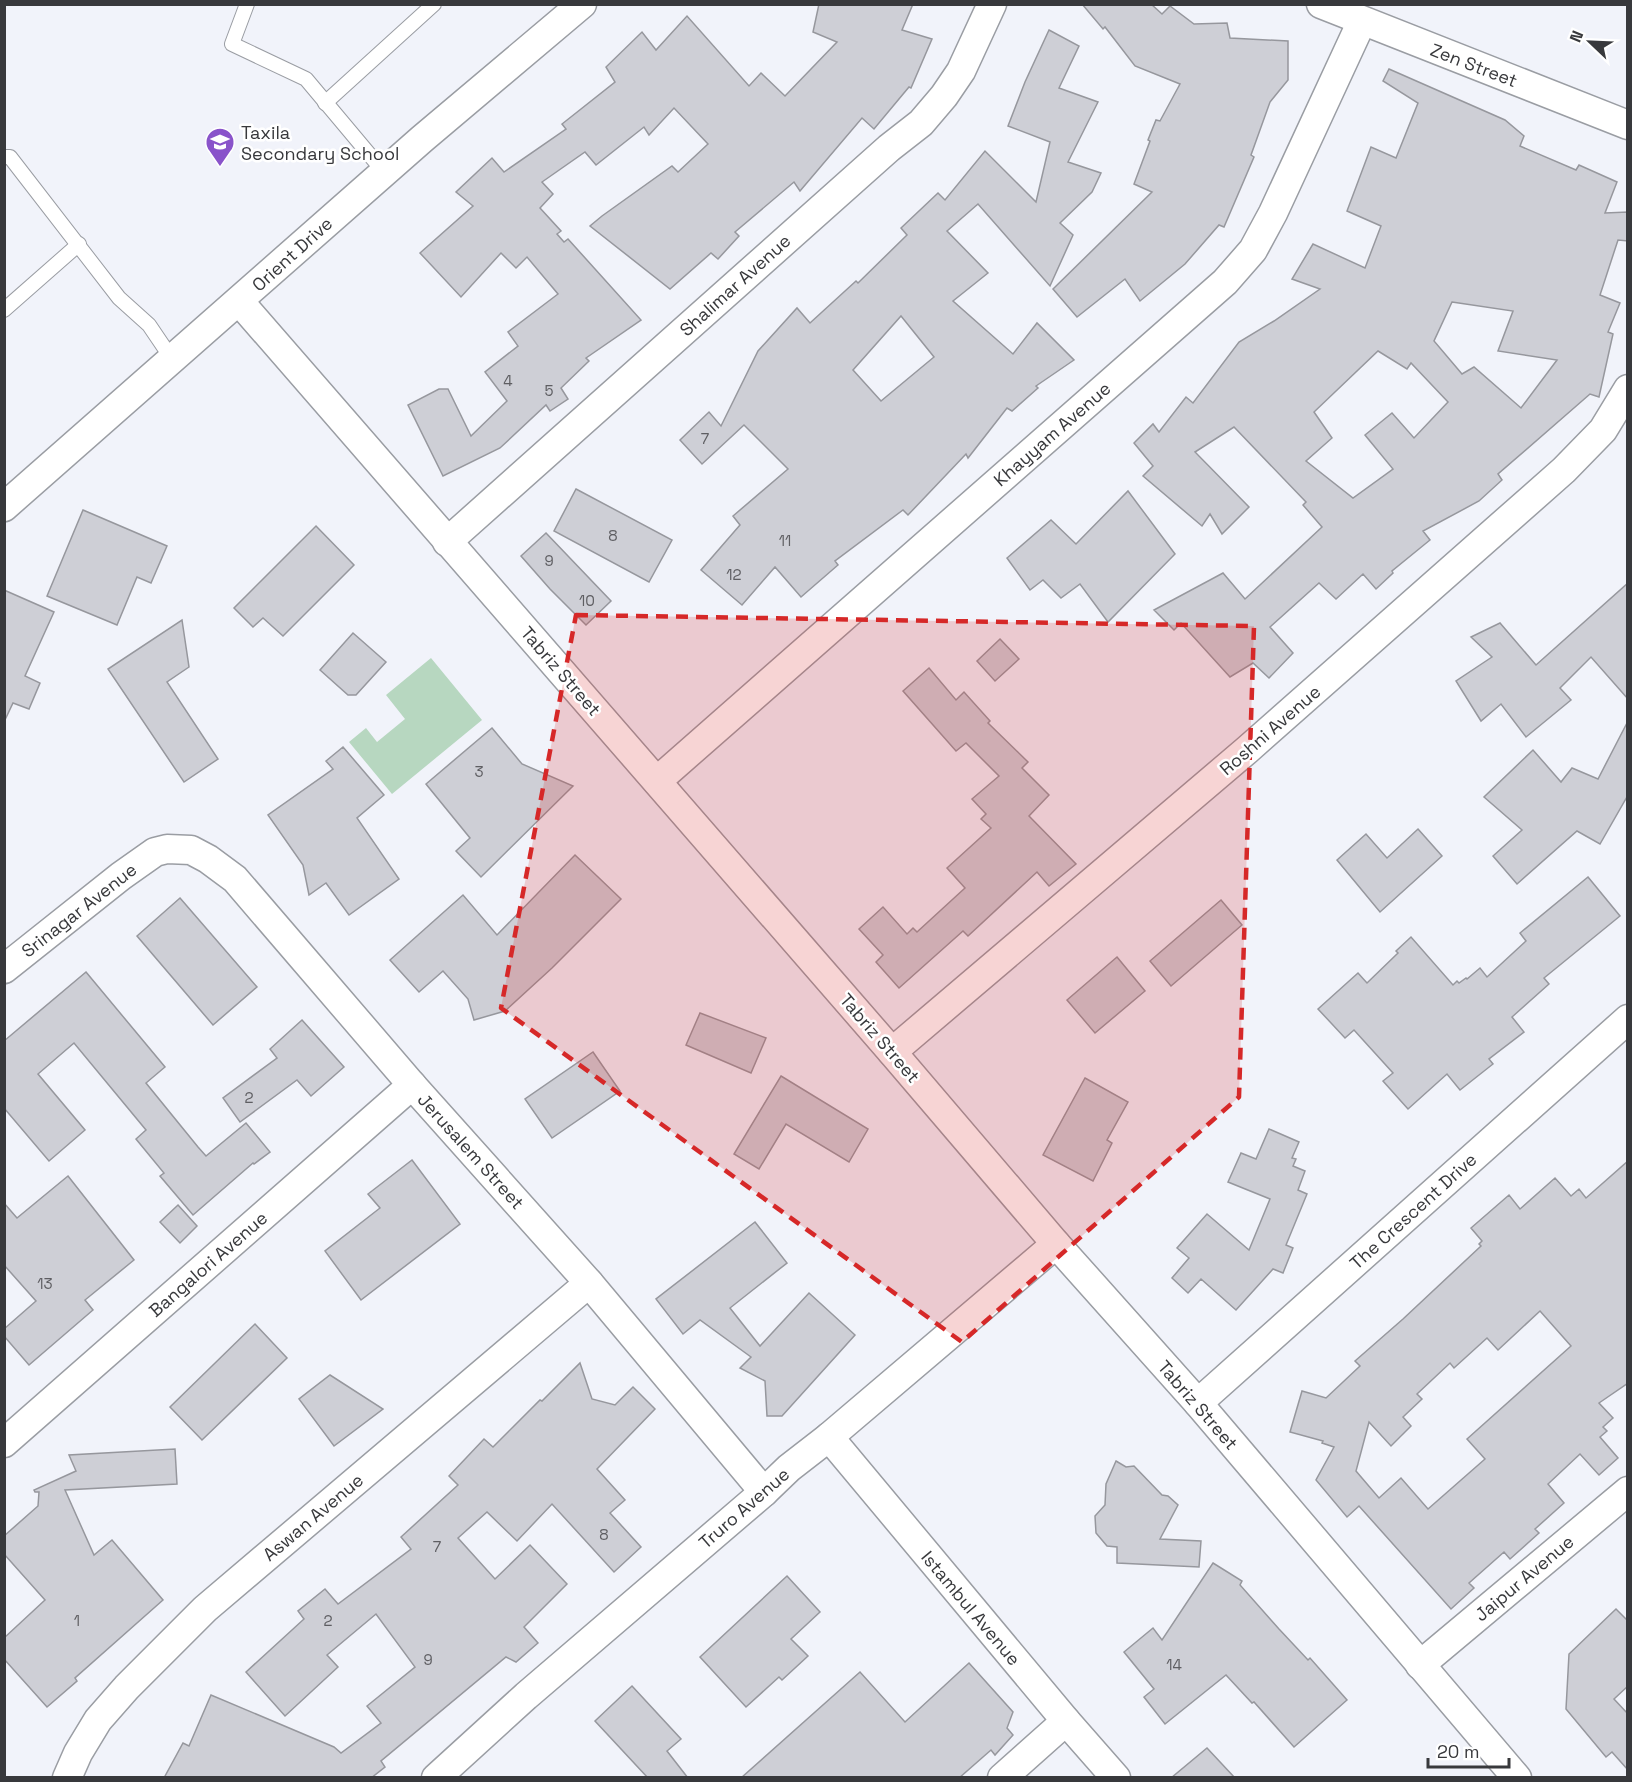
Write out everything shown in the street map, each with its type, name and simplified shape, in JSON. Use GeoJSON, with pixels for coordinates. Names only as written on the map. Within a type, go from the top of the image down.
{"type":"FeatureCollection","features":[{"type":"Feature","properties":{"kind":"street","name":"Orient Drive"},"geometry":{"type":"LineString","coordinates":[[4,507],[384,172],[582,4]]}},
{"type":"Feature","properties":{"kind":"street","name":"Shalimar Avenue"},"geometry":{"type":"LineString","coordinates":[[447,542],[889,148],[921,123],[961,71],[992,4]]}},
{"type":"Feature","properties":{"kind":"street","name":"Zen Street"},"geometry":{"type":"LineString","coordinates":[[1322,4],[1628,125]]}},
{"type":"Feature","properties":{"kind":"street","name":"Khayyam Avenue"},"geometry":{"type":"LineString","coordinates":[[657,781],[1225,282],[1253,250],[1273,213],[1362,21]]}},
{"type":"Feature","properties":{"kind":"street","name":"Tabriz Street"},"geometry":{"type":"LineString","coordinates":[[239,301],[1056,1244],[1198,1403],[1517,1778]]}},
{"type":"Feature","properties":{"kind":"street","name":"Roshni Avenue"},"geometry":{"type":"LineString","coordinates":[[892,1052],[1247,750],[1564,470],[1603,430],[1628,389]]}},
{"type":"Feature","properties":{"kind":"street","name":"Jerusalem Street"},"geometry":{"type":"LineString","coordinates":[[155,852],[167,849],[191,850],[208,859],[234,879],[412,1085],[590,1283],[764,1492]]}},
{"type":"Feature","properties":{"kind":"street","name":"Srinagar Avenue"},"geometry":{"type":"LineString","coordinates":[[4,969],[121,876],[155,852]]}},
{"type":"Feature","properties":{"kind":"street","name":"The Crescent Drive"},"geometry":{"type":"LineString","coordinates":[[1198,1403],[1628,1019]]}},
{"type":"Feature","properties":{"kind":"street","name":"Bangalori Avenue"},"geometry":{"type":"LineString","coordinates":[[4,1443],[412,1085]]}},
{"type":"Feature","properties":{"kind":"street","name":"Truro Avenue"},"geometry":{"type":"LineString","coordinates":[[436,1778],[526,1696],[764,1492],[789,1467],[829,1437],[1056,1244]]}},
{"type":"Feature","properties":{"kind":"street","name":"Aswan Avenue"},"geometry":{"type":"LineString","coordinates":[[67,1778],[78,1753],[98,1720],[127,1687],[205,1609],[590,1283]]}},
{"type":"Feature","properties":{"kind":"street","name":"Istambul Avenue"},"geometry":{"type":"LineString","coordinates":[[829,1437],[1116,1778]]}},
{"type":"Feature","properties":{"kind":"street","name":"Jaipur Avenue"},"geometry":{"type":"LineString","coordinates":[[1420,1665],[1628,1491]]}},
{"type":"Feature","properties":{"kind":"street"},"geometry":{"type":"LineString","coordinates":[[1002,1778],[1066,1721]]}},
{"type":"Feature","properties":{"kind":"lane"},"geometry":{"type":"LineString","coordinates":[[247,4],[231,44],[306,79],[384,172]]}},
{"type":"Feature","properties":{"kind":"lane"},"geometry":{"type":"LineString","coordinates":[[325,103],[434,4]]}},
{"type":"Feature","properties":{"kind":"lane"},"geometry":{"type":"LineString","coordinates":[[4,157],[10,157],[119,298],[149,325],[172,359]]}},
{"type":"Feature","properties":{"kind":"lane"},"geometry":{"type":"LineString","coordinates":[[4,310],[79,244]]}},
{"type":"Feature","properties":{"kind":"highlighted area"},"geometry":{"type":"Polygon","coordinates":[[[576,615],[1254,626],[1239,1097],[962,1342],[501,1008],[576,615]]]}},
{"type":"Feature","properties":{"kind":"green space"},"geometry":{"type":"Polygon","coordinates":[[[431,658],[482,720],[392,794],[349,742],[366,728],[377,742],[405,719],[386,695],[431,658]]]}},
{"type":"Feature","properties":{"kind":"building"},"geometry":{"type":"Polygon","coordinates":[[[819,4],[913,4],[902,30],[932,39],[911,88],[909,87],[874,129],[862,118],[800,191],[794,182],[735,232],[739,236],[718,259],[711,253],[670,289],[590,226],[672,166],[678,172],[708,144],[674,108],[649,135],[644,127],[596,165],[585,152],[542,182],[553,194],[540,208],[561,231],[557,234],[564,242],[568,239],[641,320],[586,358],[589,361],[561,388],[568,399],[550,411],[546,405],[500,448],[443,476],[408,405],[439,389],[448,389],[471,436],[507,401],[485,372],[518,346],[508,332],[558,294],[527,257],[516,268],[501,253],[461,297],[420,253],[473,206],[456,192],[492,158],[504,172],[566,129],[562,124],[615,82],[606,67],[642,32],[656,50],[687,16],[749,86],[761,73],[785,96],[837,42],[813,32],[819,4]]]}},
{"type":"Feature","properties":{"kind":"building"},"geometry":{"type":"Polygon","coordinates":[[[1082,4],[1151,4],[1162,14],[1170,6],[1194,24],[1227,23],[1230,38],[1288,41],[1288,80],[1270,102],[1251,155],[1254,157],[1224,227],[1219,225],[1185,264],[1140,301],[1125,279],[1077,317],[1053,289],[1152,192],[1134,184],[1156,120],[1160,121],[1180,84],[1135,66],[1105,27],[1103,29],[1082,4]]]}},
{"type":"Feature","properties":{"kind":"building"},"geometry":{"type":"Polygon","coordinates":[[[1049,30],[1079,46],[1059,88],[1098,102],[1068,162],[1101,173],[1092,192],[1060,223],[1073,235],[1050,286],[978,204],[947,231],[988,273],[953,301],[1013,354],[1037,323],[1074,360],[1036,386],[1038,388],[1012,411],[1007,408],[968,458],[966,454],[908,515],[903,510],[835,561],[838,565],[801,597],[775,567],[742,605],[701,570],[740,525],[733,516],[788,469],[744,425],[702,464],[680,440],[709,412],[721,426],[758,351],[797,308],[810,323],[856,281],[858,283],[907,235],[901,228],[938,193],[945,200],[985,151],[1036,202],[1050,142],[1008,126],[1049,30]],[[901,316],[853,370],[881,401],[934,357],[901,316]]]}},
{"type":"Feature","properties":{"kind":"building"},"geometry":{"type":"Polygon","coordinates":[[[1389,69],[1505,120],[1524,136],[1520,146],[1576,170],[1579,165],[1617,182],[1605,213],[1628,212],[1628,241],[1618,240],[1600,295],[1620,303],[1608,332],[1613,334],[1599,397],[1590,394],[1498,474],[1502,480],[1479,501],[1423,531],[1430,540],[1392,571],[1393,573],[1376,589],[1363,574],[1336,599],[1319,583],[1270,627],[1293,653],[1269,678],[1253,663],[1230,677],[1181,623],[1174,630],[1154,610],[1223,573],[1245,599],[1322,527],[1303,505],[1306,502],[1234,427],[1195,452],[1249,507],[1222,534],[1210,514],[1202,526],[1143,476],[1153,466],[1134,443],[1153,424],[1159,432],[1186,397],[1193,403],[1239,342],[1320,289],[1292,279],[1313,244],[1365,268],[1381,226],[1347,211],[1371,147],[1396,158],[1418,103],[1383,81],[1389,69]],[[1452,302],[1434,341],[1462,374],[1474,367],[1521,408],[1557,360],[1498,351],[1513,311],[1452,302]],[[1378,351],[1314,412],[1332,438],[1306,461],[1353,498],[1393,469],[1365,435],[1392,413],[1414,438],[1448,402],[1411,363],[1407,369],[1378,351]]]}},
{"type":"Feature","properties":{"kind":"building"},"geometry":{"type":"Polygon","coordinates":[[[576,489],[672,540],[649,582],[554,531],[576,489]]]}},
{"type":"Feature","properties":{"kind":"building"},"geometry":{"type":"Polygon","coordinates":[[[1128,491],[1175,554],[1108,622],[1080,584],[1061,598],[1043,580],[1030,590],[1007,558],[1051,520],[1076,544],[1128,491]]]}},
{"type":"Feature","properties":{"kind":"building"},"geometry":{"type":"Polygon","coordinates":[[[83,510],[167,546],[151,583],[137,577],[117,625],[47,596],[83,510]]]}},
{"type":"Feature","properties":{"kind":"building"},"geometry":{"type":"Polygon","coordinates":[[[316,526],[354,565],[283,636],[263,618],[253,627],[234,608],[316,526]]]}},
{"type":"Feature","properties":{"kind":"building"},"geometry":{"type":"Polygon","coordinates":[[[546,533],[611,601],[586,625],[521,556],[546,533]]]}},
{"type":"Feature","properties":{"kind":"building"},"geometry":{"type":"Polygon","coordinates":[[[1628,583],[1628,699],[1591,657],[1560,688],[1571,700],[1526,737],[1501,704],[1481,721],[1456,681],[1492,657],[1471,637],[1500,623],[1536,665],[1628,583]]]}},
{"type":"Feature","properties":{"kind":"building"},"geometry":{"type":"Polygon","coordinates":[[[4,590],[54,612],[25,676],[40,683],[29,709],[13,703],[4,722],[4,590]]]}},
{"type":"Feature","properties":{"kind":"building"},"geometry":{"type":"Polygon","coordinates":[[[182,620],[189,667],[167,682],[218,759],[184,782],[108,669],[182,620]]]}},
{"type":"Feature","properties":{"kind":"building"},"geometry":{"type":"Polygon","coordinates":[[[353,633],[386,662],[356,695],[348,695],[320,670],[353,633]]]}},
{"type":"Feature","properties":{"kind":"building"},"geometry":{"type":"Polygon","coordinates":[[[1000,639],[1019,659],[995,681],[977,661],[1000,639]]]}},
{"type":"Feature","properties":{"kind":"building"},"geometry":{"type":"Polygon","coordinates":[[[929,668],[956,700],[964,692],[990,721],[988,723],[1028,762],[1022,768],[1049,795],[1029,816],[1076,864],[1049,886],[1037,872],[968,936],[963,931],[899,988],[876,962],[883,955],[859,929],[883,907],[907,934],[913,928],[917,932],[965,888],[947,868],[991,828],[981,819],[986,814],[972,799],[999,776],[966,743],[956,751],[903,691],[929,668]]]}},
{"type":"Feature","properties":{"kind":"building"},"geometry":{"type":"Polygon","coordinates":[[[1628,721],[1628,795],[1600,844],[1577,831],[1517,884],[1493,856],[1522,830],[1484,797],[1533,750],[1561,782],[1572,768],[1598,779],[1628,721]]]}},
{"type":"Feature","properties":{"kind":"building"},"geometry":{"type":"Polygon","coordinates":[[[492,728],[522,764],[573,786],[481,877],[456,851],[470,838],[426,784],[492,728]]]}},
{"type":"Feature","properties":{"kind":"building"},"geometry":{"type":"Polygon","coordinates":[[[343,747],[384,795],[357,818],[399,879],[349,915],[326,883],[309,895],[303,865],[268,815],[333,769],[326,761],[343,747]]]}},
{"type":"Feature","properties":{"kind":"building"},"geometry":{"type":"Polygon","coordinates":[[[1418,829],[1442,856],[1380,912],[1337,860],[1366,834],[1387,858],[1418,829]]]}},
{"type":"Feature","properties":{"kind":"building"},"geometry":{"type":"Polygon","coordinates":[[[575,855],[621,899],[505,1011],[474,1020],[468,999],[443,971],[419,992],[390,960],[463,895],[497,935],[575,855]]]}},
{"type":"Feature","properties":{"kind":"building"},"geometry":{"type":"Polygon","coordinates":[[[1588,877],[1620,916],[1544,978],[1549,984],[1512,1017],[1524,1032],[1489,1059],[1493,1064],[1460,1090],[1447,1074],[1408,1109],[1383,1081],[1393,1073],[1354,1030],[1345,1038],[1318,1009],[1358,973],[1367,983],[1411,937],[1453,985],[1457,981],[1459,983],[1467,979],[1480,968],[1487,977],[1526,941],[1520,933],[1588,877]]]}},
{"type":"Feature","properties":{"kind":"building"},"geometry":{"type":"Polygon","coordinates":[[[180,898],[257,987],[213,1025],[137,936],[180,898]]]}},
{"type":"Feature","properties":{"kind":"building"},"geometry":{"type":"Polygon","coordinates":[[[1221,900],[1242,925],[1171,986],[1150,961],[1221,900]]]}},
{"type":"Feature","properties":{"kind":"building"},"geometry":{"type":"Polygon","coordinates":[[[1117,957],[1145,991],[1095,1033],[1067,1000],[1117,957]]]}},
{"type":"Feature","properties":{"kind":"building"},"geometry":{"type":"Polygon","coordinates":[[[86,972],[165,1067],[146,1083],[206,1156],[246,1123],[270,1152],[253,1163],[193,1215],[160,1176],[164,1173],[136,1139],[146,1130],[74,1043],[38,1074],[85,1130],[49,1161],[4,1108],[4,1041],[86,972]]]}},
{"type":"Feature","properties":{"kind":"building"},"geometry":{"type":"Polygon","coordinates":[[[700,1013],[766,1038],[751,1073],[686,1045],[700,1013]]]}},
{"type":"Feature","properties":{"kind":"building"},"geometry":{"type":"Polygon","coordinates":[[[302,1020],[344,1067],[311,1096],[297,1080],[240,1122],[223,1098],[277,1058],[270,1049],[302,1020]]]}},
{"type":"Feature","properties":{"kind":"building"},"geometry":{"type":"Polygon","coordinates":[[[593,1052],[620,1091],[552,1138],[525,1099],[593,1052]]]}},
{"type":"Feature","properties":{"kind":"building"},"geometry":{"type":"Polygon","coordinates":[[[781,1076],[868,1129],[849,1162],[786,1124],[759,1169],[734,1154],[781,1076]]]}},
{"type":"Feature","properties":{"kind":"building"},"geometry":{"type":"Polygon","coordinates":[[[1085,1078],[1128,1102],[1107,1140],[1112,1143],[1093,1181],[1043,1155],[1085,1078]]]}},
{"type":"Feature","properties":{"kind":"building"},"geometry":{"type":"Polygon","coordinates":[[[1269,1129],[1299,1142],[1292,1158],[1296,1159],[1293,1166],[1305,1171],[1298,1190],[1307,1194],[1286,1245],[1293,1248],[1283,1273],[1273,1269],[1236,1310],[1201,1279],[1188,1293],[1172,1278],[1189,1258],[1177,1248],[1207,1214],[1249,1250],[1270,1199],[1228,1182],[1241,1153],[1256,1159],[1269,1129]]]}},
{"type":"Feature","properties":{"kind":"building"},"geometry":{"type":"Polygon","coordinates":[[[412,1160],[460,1224],[361,1300],[325,1251],[380,1208],[368,1194],[412,1160]]]}},
{"type":"Feature","properties":{"kind":"building"},"geometry":{"type":"Polygon","coordinates":[[[1628,1161],[1628,1383],[1599,1403],[1613,1418],[1603,1427],[1607,1431],[1600,1437],[1618,1458],[1599,1475],[1580,1454],[1548,1484],[1564,1503],[1535,1529],[1539,1533],[1510,1559],[1504,1552],[1469,1583],[1474,1588],[1451,1609],[1359,1506],[1347,1517],[1316,1480],[1334,1447],[1322,1443],[1323,1441],[1290,1432],[1302,1391],[1326,1398],[1360,1366],[1355,1361],[1481,1246],[1479,1244],[1482,1241],[1471,1228],[1509,1195],[1520,1209],[1555,1178],[1571,1196],[1579,1189],[1586,1198],[1628,1161]],[[1540,1311],[1498,1350],[1487,1338],[1454,1368],[1450,1363],[1417,1394],[1422,1399],[1403,1417],[1411,1426],[1391,1446],[1369,1422],[1356,1471],[1379,1498],[1401,1478],[1428,1509],[1485,1459],[1467,1439],[1571,1346],[1540,1311]]]}},
{"type":"Feature","properties":{"kind":"building"},"geometry":{"type":"Polygon","coordinates":[[[68,1176],[134,1260],[85,1300],[93,1310],[29,1365],[4,1336],[4,1329],[36,1301],[4,1265],[4,1203],[17,1218],[68,1176]]]}},
{"type":"Feature","properties":{"kind":"building"},"geometry":{"type":"Polygon","coordinates":[[[178,1205],[197,1226],[180,1243],[160,1222],[178,1205]]]}},
{"type":"Feature","properties":{"kind":"building"},"geometry":{"type":"Polygon","coordinates":[[[755,1222],[787,1263],[730,1308],[760,1346],[809,1293],[855,1335],[782,1416],[767,1416],[765,1381],[740,1368],[751,1357],[700,1320],[683,1334],[656,1299],[755,1222]]]}},
{"type":"Feature","properties":{"kind":"building"},"geometry":{"type":"Polygon","coordinates":[[[255,1324],[287,1358],[202,1440],[170,1407],[255,1324]]]}},
{"type":"Feature","properties":{"kind":"building"},"geometry":{"type":"Polygon","coordinates":[[[580,1363],[592,1399],[615,1405],[633,1387],[655,1409],[597,1469],[625,1500],[610,1513],[641,1547],[614,1572],[552,1504],[517,1541],[487,1512],[458,1538],[495,1579],[530,1545],[567,1584],[524,1627],[538,1643],[516,1662],[506,1657],[381,1761],[385,1767],[371,1778],[164,1778],[183,1743],[189,1746],[211,1695],[334,1747],[341,1753],[381,1723],[367,1706],[415,1667],[376,1614],[327,1655],[338,1667],[285,1716],[246,1672],[304,1619],[298,1611],[325,1589],[338,1604],[411,1549],[401,1537],[458,1485],[449,1476],[484,1439],[493,1447],[580,1363]]]}},
{"type":"Feature","properties":{"kind":"building"},"geometry":{"type":"Polygon","coordinates":[[[330,1375],[383,1409],[334,1446],[299,1399],[330,1375]]]}},
{"type":"Feature","properties":{"kind":"building"},"geometry":{"type":"Polygon","coordinates":[[[175,1449],[177,1484],[65,1490],[94,1555],[112,1540],[163,1600],[75,1678],[77,1681],[47,1707],[4,1659],[4,1638],[45,1600],[4,1554],[4,1536],[38,1506],[39,1492],[34,1490],[76,1471],[69,1455],[175,1449]]]}},
{"type":"Feature","properties":{"kind":"building"},"geometry":{"type":"Polygon","coordinates":[[[1116,1461],[1126,1467],[1134,1466],[1162,1495],[1168,1496],[1178,1505],[1160,1539],[1201,1541],[1199,1567],[1117,1563],[1117,1547],[1107,1546],[1096,1533],[1095,1516],[1105,1505],[1106,1484],[1116,1461]]]}},
{"type":"Feature","properties":{"kind":"building"},"geometry":{"type":"Polygon","coordinates":[[[1213,1563],[1242,1581],[1240,1585],[1347,1700],[1294,1747],[1254,1702],[1252,1703],[1226,1675],[1165,1724],[1144,1697],[1154,1689],[1124,1652],[1153,1628],[1162,1640],[1213,1563]]]}},
{"type":"Feature","properties":{"kind":"building"},"geometry":{"type":"Polygon","coordinates":[[[787,1576],[820,1612],[791,1639],[808,1656],[782,1680],[779,1677],[746,1707],[700,1657],[787,1576]]]}},
{"type":"Feature","properties":{"kind":"building"},"geometry":{"type":"Polygon","coordinates":[[[1616,1609],[1628,1621],[1628,1686],[1614,1699],[1628,1714],[1628,1770],[1612,1752],[1606,1757],[1566,1709],[1569,1654],[1616,1609]]]}},
{"type":"Feature","properties":{"kind":"building"},"geometry":{"type":"Polygon","coordinates":[[[969,1663],[1013,1712],[1007,1728],[1013,1735],[995,1755],[991,1750],[959,1778],[741,1778],[860,1672],[905,1722],[969,1663]]]}},
{"type":"Feature","properties":{"kind":"building"},"geometry":{"type":"Polygon","coordinates":[[[632,1686],[681,1739],[667,1751],[688,1778],[648,1778],[595,1721],[632,1686]]]}},
{"type":"Feature","properties":{"kind":"building"},"geometry":{"type":"Polygon","coordinates":[[[1207,1748],[1235,1778],[1171,1778],[1207,1748]]]}},
{"type":"Feature","properties":{"kind":"place","name":"Taxila Secondary School"},"geometry":{"type":"Point","coordinates":[220,168]}}]}
